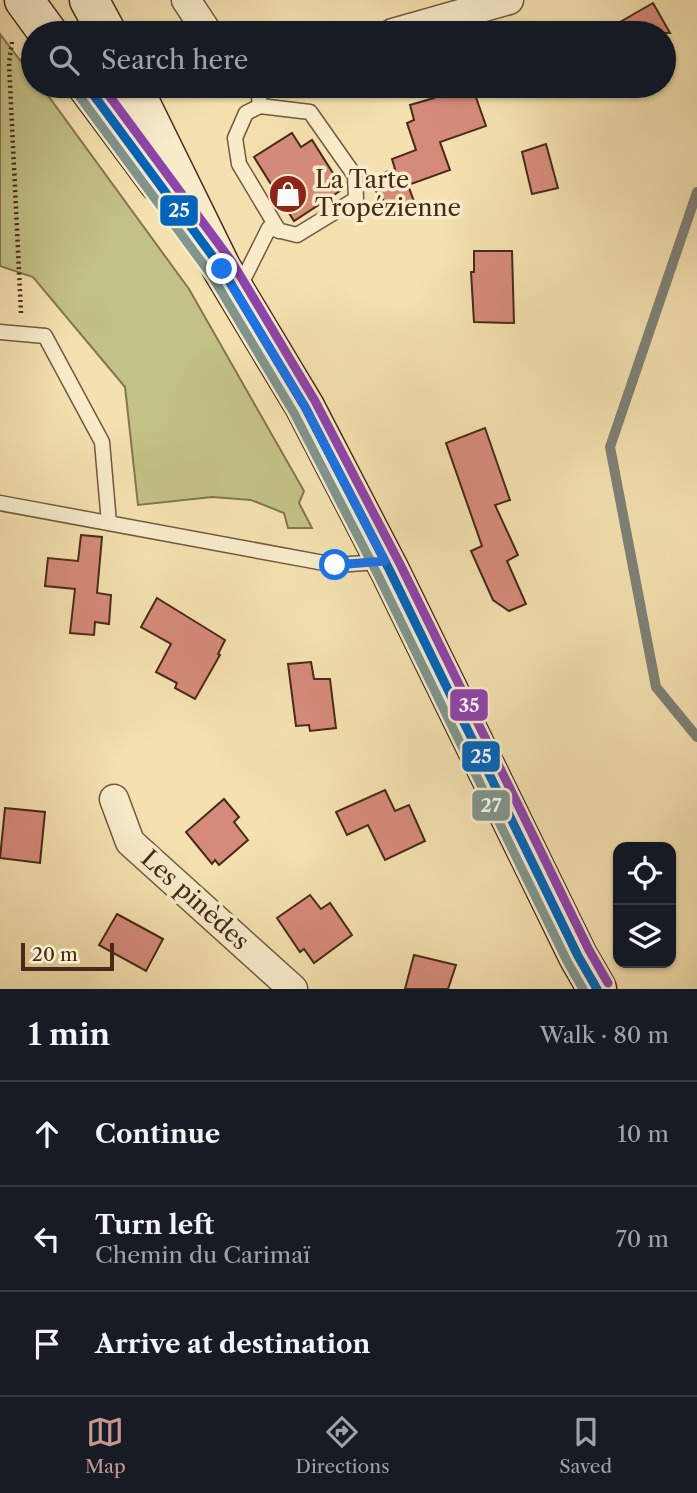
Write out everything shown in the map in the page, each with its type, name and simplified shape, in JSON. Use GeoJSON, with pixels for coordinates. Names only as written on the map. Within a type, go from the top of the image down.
{"type":"FeatureCollection","features":[{"type":"Feature","properties":{"kind":"main road"},"geometry":{"type":"LineString","coordinates":[[89,0],[100,21]]}},
{"type":"Feature","properties":{"kind":"main road"},"geometry":{"type":"LineString","coordinates":[[96,98],[229,281]]}},
{"type":"Feature","properties":{"kind":"main road"},"geometry":{"type":"LineString","coordinates":[[138,98],[229,281],[305,407],[385,561],[578,956],[597,989]]}},
{"type":"Feature","properties":{"kind":"street"},"geometry":{"type":"LineString","coordinates":[[186,0],[200,21]]}},
{"type":"Feature","properties":{"kind":"street"},"geometry":{"type":"LineString","coordinates":[[419,21],[448,8],[509,0]]}},
{"type":"Feature","properties":{"kind":"street","name":"Les pinèdes"},"geometry":{"type":"LineString","coordinates":[[114,799],[130,842],[293,989]]}},
{"type":"Feature","properties":{"kind":"lane"},"geometry":{"type":"LineString","coordinates":[[259,98],[260,106]]}},
{"type":"Feature","properties":{"kind":"lane"},"geometry":{"type":"LineString","coordinates":[[229,281],[269,229],[298,235],[356,200],[355,176],[310,112],[260,106],[246,113],[235,138],[239,164],[279,231]]}},
{"type":"Feature","properties":{"kind":"lane"},"geometry":{"type":"LineString","coordinates":[[0,332],[45,335],[102,442],[109,523]]}},
{"type":"Feature","properties":{"kind":"lane"},"geometry":{"type":"LineString","coordinates":[[0,503],[335,565],[385,561]]}},
{"type":"Feature","properties":{"kind":"path"},"geometry":{"type":"LineString","coordinates":[[21,26],[13,33],[9,64],[21,334]]}},
{"type":"Feature","properties":{"kind":"shaded area"},"geometry":{"type":"Polygon","coordinates":[[[0,34],[21,61],[21,98],[50,98],[189,289],[304,491],[299,503],[312,528],[288,528],[284,513],[251,500],[212,497],[138,505],[125,387],[33,277],[0,266],[0,34]]]}},
{"type":"Feature","properties":{"kind":"building"},"geometry":{"type":"Polygon","coordinates":[[[653,3],[663,21],[622,21],[653,3]]]}},
{"type":"Feature","properties":{"kind":"building"},"geometry":{"type":"Polygon","coordinates":[[[434,98],[476,98],[486,126],[440,142],[450,170],[408,185],[415,204],[396,216],[366,179],[395,169],[392,159],[416,150],[407,123],[414,120],[410,105],[434,98]]]}},
{"type":"Feature","properties":{"kind":"building"},"geometry":{"type":"Polygon","coordinates":[[[292,133],[301,147],[312,140],[343,189],[294,221],[254,157],[292,133]]]}},
{"type":"Feature","properties":{"kind":"building"},"geometry":{"type":"Polygon","coordinates":[[[546,144],[558,188],[532,194],[522,152],[546,144]]]}},
{"type":"Feature","properties":{"kind":"building"},"geometry":{"type":"Polygon","coordinates":[[[474,251],[512,251],[514,323],[474,322],[471,272],[474,272],[474,251]]]}},
{"type":"Feature","properties":{"kind":"building"},"geometry":{"type":"Polygon","coordinates":[[[485,428],[510,500],[495,505],[518,555],[507,561],[526,604],[509,611],[493,600],[471,551],[482,546],[446,443],[485,428]]]}},
{"type":"Feature","properties":{"kind":"building"},"geometry":{"type":"Polygon","coordinates":[[[81,535],[102,537],[97,593],[111,595],[109,624],[95,622],[94,635],[70,633],[75,589],[45,586],[48,558],[78,561],[81,535]]]}},
{"type":"Feature","properties":{"kind":"building"},"geometry":{"type":"Polygon","coordinates":[[[157,598],[225,640],[218,654],[220,655],[195,699],[175,688],[177,683],[156,672],[171,644],[141,627],[157,598]]]}},
{"type":"Feature","properties":{"kind":"building"},"geometry":{"type":"Polygon","coordinates":[[[311,662],[314,679],[330,679],[336,728],[310,731],[309,725],[296,726],[288,664],[311,662]]]}},
{"type":"Feature","properties":{"kind":"building"},"geometry":{"type":"Polygon","coordinates":[[[385,790],[395,811],[409,805],[425,841],[385,860],[368,825],[347,835],[336,812],[385,790]]]}},
{"type":"Feature","properties":{"kind":"building"},"geometry":{"type":"Polygon","coordinates":[[[224,799],[239,817],[234,822],[248,840],[219,865],[215,860],[212,864],[186,832],[224,799]]]}},
{"type":"Feature","properties":{"kind":"building"},"geometry":{"type":"Polygon","coordinates":[[[5,808],[45,812],[40,863],[0,858],[5,808]]]}},
{"type":"Feature","properties":{"kind":"building"},"geometry":{"type":"Polygon","coordinates":[[[310,895],[321,909],[330,903],[352,935],[314,963],[304,949],[300,952],[277,918],[310,895]]]}},
{"type":"Feature","properties":{"kind":"building"},"geometry":{"type":"Polygon","coordinates":[[[117,914],[163,939],[146,971],[99,945],[117,914]]]}},
{"type":"Feature","properties":{"kind":"building"},"geometry":{"type":"Polygon","coordinates":[[[414,955],[456,965],[448,989],[405,989],[414,955]]]}},
{"type":"Feature","properties":{"kind":"waterway"},"geometry":{"type":"LineString","coordinates":[[697,192],[610,447],[656,687],[697,737]]}},
{"type":"Feature","properties":{"kind":"transit line","name":"27"},"geometry":{"type":"LineString","coordinates":[[81,98],[212,276],[294,413],[379,577],[583,989]]}},
{"type":"Feature","properties":{"kind":"transit line","name":"25"},"geometry":{"type":"LineString","coordinates":[[96,98],[222,269],[305,407],[390,571],[578,956],[597,989]]}},
{"type":"Feature","properties":{"kind":"transit line","name":"35"},"geometry":{"type":"LineString","coordinates":[[111,98],[232,262],[315,401],[401,566],[589,950],[608,983]]}},
{"type":"Feature","properties":{"kind":"place","name":"La Tarte Tropézienne"},"geometry":{"type":"Point","coordinates":[288,194]}},
{"type":"Feature","properties":{"kind":"route"},"geometry":{"type":"LineString","coordinates":[[222,269],[305,407],[385,561],[335,565]]}}]}
